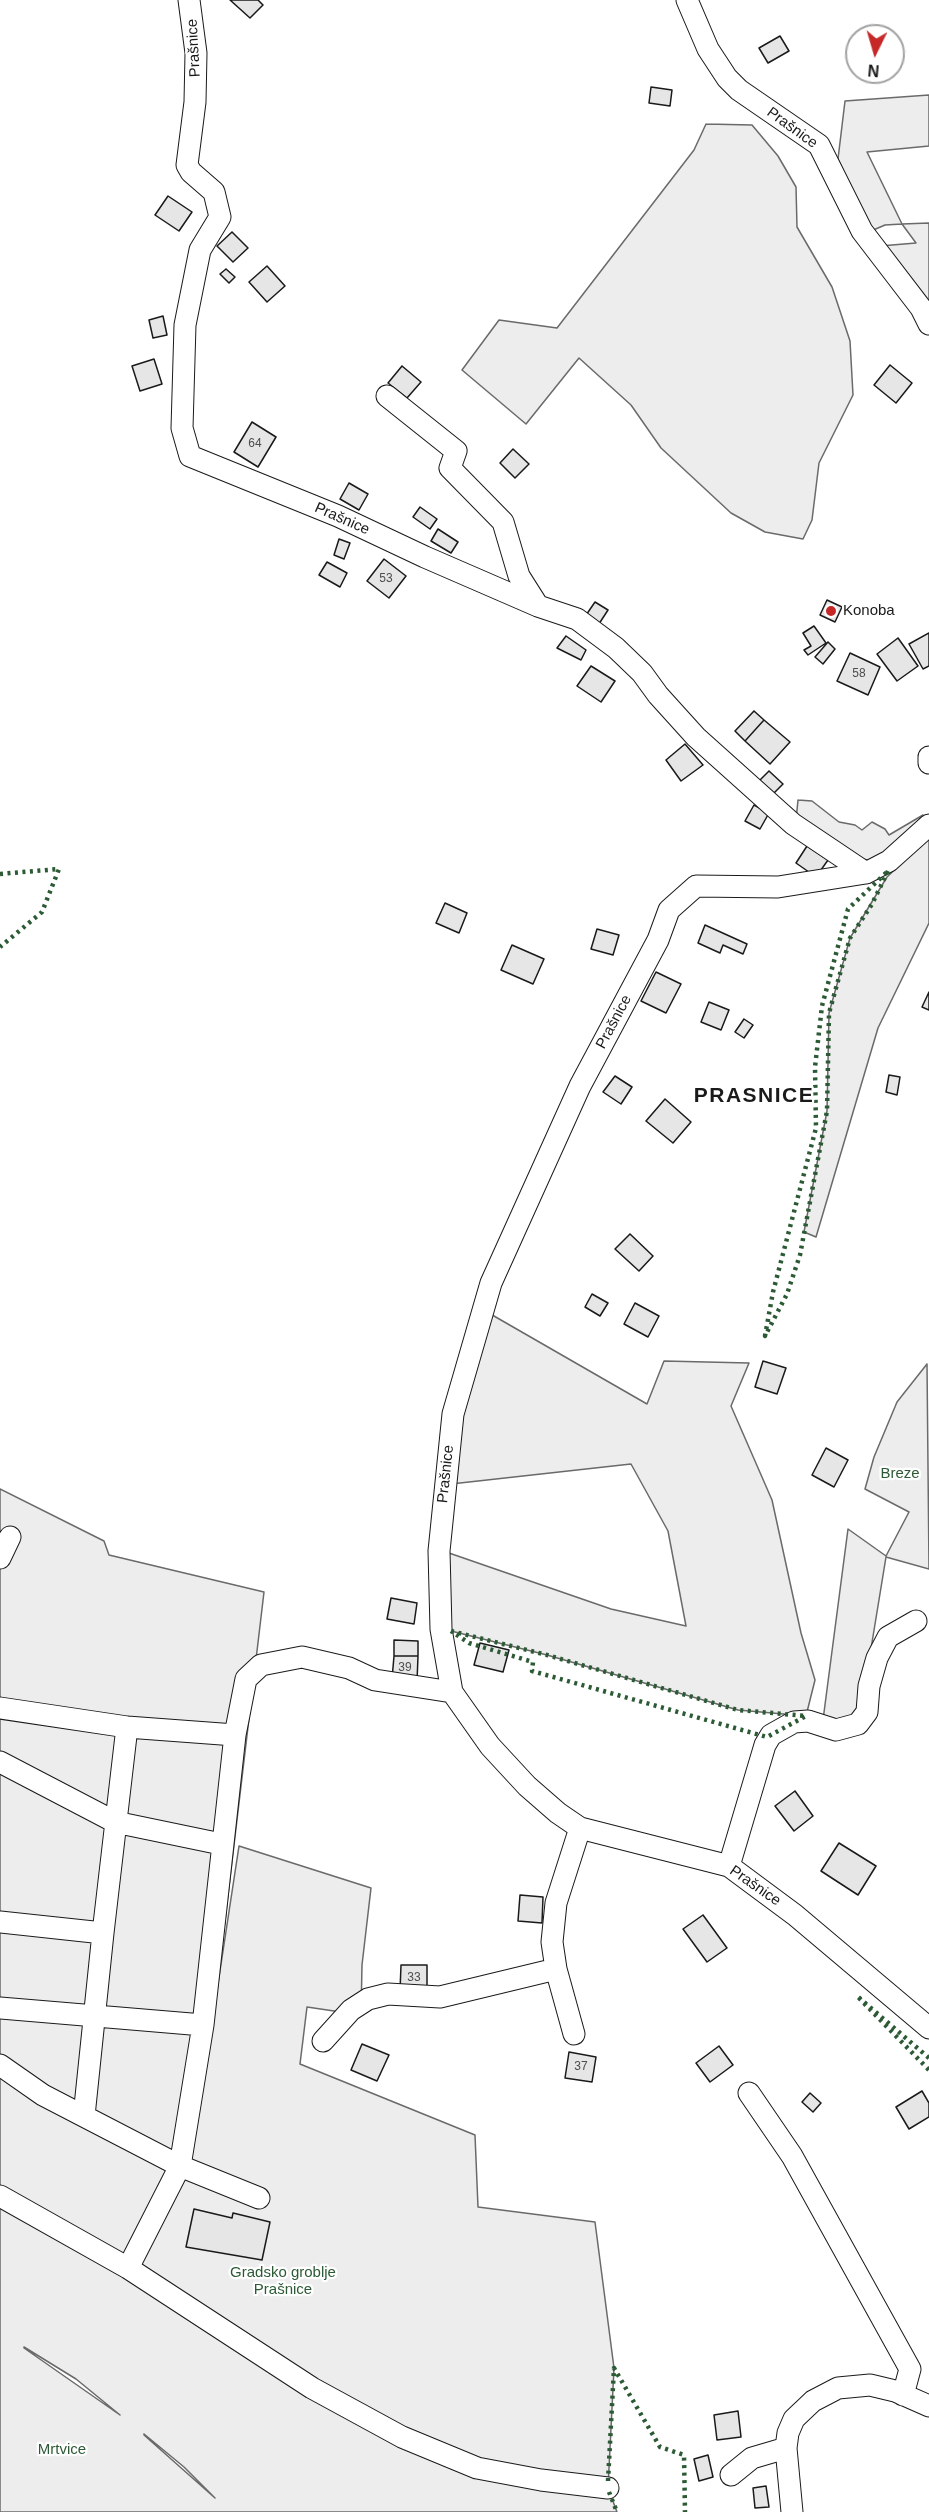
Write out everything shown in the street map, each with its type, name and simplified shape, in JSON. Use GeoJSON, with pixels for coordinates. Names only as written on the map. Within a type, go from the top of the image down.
{"type":"FeatureCollection","features":[{"type":"Feature","properties":{"kind":"street","name":"Prašnice"},"geometry":{"type":"LineString","coordinates":[[189,0],[196,53],[195,102],[187,165],[191,172],[214,192],[220,217],[200,250],[185,325],[182,428],[190,456],[338,516],[538,606],[577,619],[616,648],[642,673],[658,695],[696,737],[793,824],[866,873]]}},
{"type":"Feature","properties":{"kind":"street","name":"Prašnice"},"geometry":{"type":"LineString","coordinates":[[687,0],[708,49],[727,78],[739,90],[819,145],[862,231],[921,308],[929,324]]}},
{"type":"Feature","properties":{"kind":"street"},"geometry":{"type":"LineString","coordinates":[[387,396],[456,451],[450,468],[503,522],[519,576],[538,606]]}},
{"type":"Feature","properties":{"kind":"street","name":"Prašnice"},"geometry":{"type":"LineString","coordinates":[[929,825],[889,861],[866,873],[834,876],[778,887],[711,884],[696,886],[669,910],[658,940],[580,1086],[491,1283],[453,1414],[439,1551],[441,1629],[452,1692],[490,1746],[527,1786],[558,1813],[580,1828],[729,1866],[795,1915],[929,2028]]}},
{"type":"Feature","properties":{"kind":"street"},"geometry":{"type":"LineString","coordinates":[[0,1558],[10,1537]]}},
{"type":"Feature","properties":{"kind":"street"},"geometry":{"type":"LineString","coordinates":[[729,1866],[765,1745],[771,1735],[794,1722],[808,1721],[836,1730],[858,1724],[867,1712],[869,1686],[877,1658],[888,1637],[916,1621]]}},
{"type":"Feature","properties":{"kind":"street"},"geometry":{"type":"LineString","coordinates":[[128,2268],[180,2166],[203,2025],[234,1735],[246,1679],[261,1665],[286,1658],[302,1657],[332,1662],[375,1680],[452,1692]]}},
{"type":"Feature","properties":{"kind":"street"},"geometry":{"type":"LineString","coordinates":[[0,1708],[126,1727],[234,1735]]}},
{"type":"Feature","properties":{"kind":"street"},"geometry":{"type":"LineString","coordinates":[[84,2116],[93,2014],[126,1727]]}},
{"type":"Feature","properties":{"kind":"street"},"geometry":{"type":"LineString","coordinates":[[0,1762],[115,1822],[221,1844]]}},
{"type":"Feature","properties":{"kind":"street"},"geometry":{"type":"LineString","coordinates":[[574,2034],[556,1969],[552,1942],[555,1902],[580,1828]]}},
{"type":"Feature","properties":{"kind":"street"},"geometry":{"type":"LineString","coordinates":[[0,1922],[103,1933]]}},
{"type":"Feature","properties":{"kind":"street"},"geometry":{"type":"LineString","coordinates":[[323,2041],[351,2010],[368,1999],[388,1994],[440,1997],[556,1969]]}},
{"type":"Feature","properties":{"kind":"street"},"geometry":{"type":"LineString","coordinates":[[0,2008],[203,2025]]}},
{"type":"Feature","properties":{"kind":"street"},"geometry":{"type":"LineString","coordinates":[[0,2065],[43,2095],[180,2166],[259,2198]]}},
{"type":"Feature","properties":{"kind":"street"},"geometry":{"type":"LineString","coordinates":[[749,2093],[792,2156],[910,2369],[903,2395]]}},
{"type":"Feature","properties":{"kind":"street"},"geometry":{"type":"LineString","coordinates":[[0,2196],[128,2268],[312,2388],[402,2437],[477,2468],[541,2480],[608,2488]]}},
{"type":"Feature","properties":{"kind":"street"},"geometry":{"type":"LineString","coordinates":[[792,2512],[786,2448],[794,2419],[813,2401],[838,2388],[870,2385],[929,2406]]}},
{"type":"Feature","properties":{"kind":"street"},"geometry":{"type":"LineString","coordinates":[[731,2475],[752,2457],[786,2448]]}},
{"type":"Feature","properties":{"kind":"green space"},"geometry":{"type":"Polygon","coordinates":[[[929,95],[929,146],[867,152],[902,224],[885,225],[871,231],[838,159],[845,101],[929,95]]]}},
{"type":"Feature","properties":{"kind":"green space"},"geometry":{"type":"Polygon","coordinates":[[[706,124],[752,125],[778,156],[796,187],[797,227],[832,287],[850,341],[853,395],[819,463],[812,520],[803,539],[765,532],[731,513],[661,448],[631,405],[579,358],[526,424],[462,370],[499,320],[557,328],[694,150],[706,124]]]}},
{"type":"Feature","properties":{"kind":"green space"},"geometry":{"type":"Polygon","coordinates":[[[929,223],[929,316],[880,246],[916,243],[902,224],[929,223]]]}},
{"type":"Feature","properties":{"kind":"green space"},"geometry":{"type":"Polygon","coordinates":[[[798,800],[812,801],[839,822],[855,825],[862,830],[872,822],[885,829],[889,835],[923,815],[884,863],[841,855],[796,820],[798,800]]]}},
{"type":"Feature","properties":{"kind":"green space"},"geometry":{"type":"Polygon","coordinates":[[[929,837],[929,923],[878,1028],[816,1237],[804,1232],[827,1111],[829,1013],[850,938],[887,877],[929,837]]]}},
{"type":"Feature","properties":{"kind":"green space"},"geometry":{"type":"Polygon","coordinates":[[[487,1312],[647,1404],[664,1361],[749,1363],[731,1406],[772,1500],[801,1633],[815,1680],[806,1716],[738,1710],[547,1655],[451,1631],[449,1553],[611,1609],[686,1626],[668,1531],[631,1464],[451,1484],[458,1413],[487,1312]]]}},
{"type":"Feature","properties":{"kind":"green space","name":"Breze"},"geometry":{"type":"Polygon","coordinates":[[[927,1364],[929,1569],[886,1557],[858,1728],[823,1720],[848,1529],[886,1556],[909,1512],[865,1489],[874,1457],[897,1402],[927,1364]]]}},
{"type":"Feature","properties":{"kind":"green space","name":"Gradsko groblje Prašnice"},"geometry":{"type":"Polygon","coordinates":[[[0,1489],[104,1541],[109,1555],[264,1592],[216,1997],[239,1846],[371,1888],[362,1965],[361,2015],[307,2007],[300,2064],[475,2135],[478,2207],[595,2222],[614,2368],[608,2488],[617,2512],[0,2512],[0,1489]],[[24,2348],[120,2415],[76,2379],[24,2348]],[[144,2435],[215,2498],[184,2467],[144,2435]]]}},
{"type":"Feature","properties":{"kind":"building"},"geometry":{"type":"Polygon","coordinates":[[[230,0],[258,0],[263,5],[250,18],[230,0]]]}},
{"type":"Feature","properties":{"kind":"building"},"geometry":{"type":"Polygon","coordinates":[[[780,36],[789,51],[768,63],[759,48],[780,36]]]}},
{"type":"Feature","properties":{"kind":"building"},"geometry":{"type":"Polygon","coordinates":[[[651,87],[672,90],[670,106],[649,103],[651,87]]]}},
{"type":"Feature","properties":{"kind":"building"},"geometry":{"type":"Polygon","coordinates":[[[168,196],[192,212],[179,231],[155,215],[168,196]]]}},
{"type":"Feature","properties":{"kind":"building"},"geometry":{"type":"Polygon","coordinates":[[[232,232],[248,248],[233,262],[217,246],[232,232]]]}},
{"type":"Feature","properties":{"kind":"building"},"geometry":{"type":"Polygon","coordinates":[[[267,266],[285,286],[267,302],[249,282],[267,266]]]}},
{"type":"Feature","properties":{"kind":"building"},"geometry":{"type":"Polygon","coordinates":[[[226,269],[235,277],[229,283],[220,274],[226,269]]]}},
{"type":"Feature","properties":{"kind":"building"},"geometry":{"type":"Polygon","coordinates":[[[163,316],[167,335],[153,338],[149,320],[163,316]]]}},
{"type":"Feature","properties":{"kind":"building"},"geometry":{"type":"Polygon","coordinates":[[[154,359],[162,384],[140,391],[132,366],[154,359]]]}},
{"type":"Feature","properties":{"kind":"building"},"geometry":{"type":"Polygon","coordinates":[[[890,365],[912,383],[896,403],[874,385],[890,365]]]}},
{"type":"Feature","properties":{"kind":"building"},"geometry":{"type":"Polygon","coordinates":[[[402,366],[421,382],[407,398],[388,383],[402,366]]]}},
{"type":"Feature","properties":{"kind":"building"},"geometry":{"type":"Polygon","coordinates":[[[252,422],[276,437],[258,467],[234,452],[252,422]]]}},
{"type":"Feature","properties":{"kind":"building"},"geometry":{"type":"Polygon","coordinates":[[[513,449],[529,464],[515,478],[500,463],[513,449]]]}},
{"type":"Feature","properties":{"kind":"building"},"geometry":{"type":"Polygon","coordinates":[[[349,483],[368,494],[359,510],[340,499],[349,483]]]}},
{"type":"Feature","properties":{"kind":"building"},"geometry":{"type":"Polygon","coordinates":[[[420,507],[437,519],[430,529],[413,517],[420,507]]]}},
{"type":"Feature","properties":{"kind":"building"},"geometry":{"type":"Polygon","coordinates":[[[438,529],[458,542],[451,553],[431,541],[438,529]]]}},
{"type":"Feature","properties":{"kind":"building"},"geometry":{"type":"Polygon","coordinates":[[[339,539],[350,543],[344,559],[334,555],[339,539]]]}},
{"type":"Feature","properties":{"kind":"building"},"geometry":{"type":"Polygon","coordinates":[[[384,559],[406,576],[389,598],[367,581],[384,559]]]}},
{"type":"Feature","properties":{"kind":"building"},"geometry":{"type":"Polygon","coordinates":[[[327,562],[347,573],[340,587],[319,575],[327,562]]]}},
{"type":"Feature","properties":{"kind":"building","name":"Konoba"},"geometry":{"type":"Polygon","coordinates":[[[827,600],[842,607],[835,622],[820,615],[827,600]]]}},
{"type":"Feature","properties":{"kind":"building"},"geometry":{"type":"Polygon","coordinates":[[[595,602],[608,610],[595,630],[582,621],[595,602]]]}},
{"type":"Feature","properties":{"kind":"building"},"geometry":{"type":"Polygon","coordinates":[[[814,626],[826,643],[808,655],[804,650],[811,646],[803,633],[814,626]]]}},
{"type":"Feature","properties":{"kind":"building"},"geometry":{"type":"Polygon","coordinates":[[[929,633],[929,666],[923,669],[909,644],[929,633]]]}},
{"type":"Feature","properties":{"kind":"building"},"geometry":{"type":"Polygon","coordinates":[[[566,636],[586,650],[581,660],[557,648],[566,636]]]}},
{"type":"Feature","properties":{"kind":"building"},"geometry":{"type":"Polygon","coordinates":[[[898,638],[918,666],[897,681],[877,654],[898,638]]]}},
{"type":"Feature","properties":{"kind":"building"},"geometry":{"type":"Polygon","coordinates":[[[828,642],[835,649],[823,664],[815,657],[828,642]]]}},
{"type":"Feature","properties":{"kind":"building"},"geometry":{"type":"Polygon","coordinates":[[[850,653],[880,667],[868,695],[837,681],[850,653]]]}},
{"type":"Feature","properties":{"kind":"building"},"geometry":{"type":"Polygon","coordinates":[[[591,666],[615,681],[601,702],[577,686],[591,666]]]}},
{"type":"Feature","properties":{"kind":"building"},"geometry":{"type":"Polygon","coordinates":[[[754,711],[764,720],[745,741],[735,731],[754,711]]]}},
{"type":"Feature","properties":{"kind":"building"},"geometry":{"type":"Polygon","coordinates":[[[764,720],[790,742],[770,764],[745,741],[764,720]]]}},
{"type":"Feature","properties":{"kind":"building"},"geometry":{"type":"Polygon","coordinates":[[[685,744],[703,765],[681,781],[666,760],[685,744]]]}},
{"type":"Feature","properties":{"kind":"building"},"geometry":{"type":"Polygon","coordinates":[[[769,771],[783,784],[773,794],[759,781],[769,771]]]}},
{"type":"Feature","properties":{"kind":"building"},"geometry":{"type":"Polygon","coordinates":[[[754,805],[769,813],[760,829],[745,821],[754,805]]]}},
{"type":"Feature","properties":{"kind":"building"},"geometry":{"type":"Polygon","coordinates":[[[807,846],[828,860],[816,877],[796,863],[807,846]]]}},
{"type":"Feature","properties":{"kind":"building"},"geometry":{"type":"Polygon","coordinates":[[[445,903],[467,913],[459,933],[436,923],[445,903]]]}},
{"type":"Feature","properties":{"kind":"building"},"geometry":{"type":"Polygon","coordinates":[[[705,925],[747,944],[743,954],[723,945],[720,953],[698,943],[705,925]]]}},
{"type":"Feature","properties":{"kind":"building"},"geometry":{"type":"Polygon","coordinates":[[[597,929],[619,935],[613,955],[591,949],[597,929]]]}},
{"type":"Feature","properties":{"kind":"building"},"geometry":{"type":"Polygon","coordinates":[[[512,945],[544,959],[533,984],[501,970],[512,945]]]}},
{"type":"Feature","properties":{"kind":"building"},"geometry":{"type":"Polygon","coordinates":[[[656,972],[681,984],[666,1013],[641,1001],[656,972]]]}},
{"type":"Feature","properties":{"kind":"building"},"geometry":{"type":"Polygon","coordinates":[[[929,992],[929,1010],[922,1007],[929,992]]]}},
{"type":"Feature","properties":{"kind":"building"},"geometry":{"type":"Polygon","coordinates":[[[709,1002],[729,1010],[721,1030],[701,1022],[709,1002]]]}},
{"type":"Feature","properties":{"kind":"building"},"geometry":{"type":"Polygon","coordinates":[[[744,1019],[753,1025],[744,1038],[735,1032],[744,1019]]]}},
{"type":"Feature","properties":{"kind":"building"},"geometry":{"type":"Polygon","coordinates":[[[889,1075],[900,1077],[897,1095],[886,1092],[889,1075]]]}},
{"type":"Feature","properties":{"kind":"building"},"geometry":{"type":"Polygon","coordinates":[[[615,1076],[632,1087],[621,1104],[603,1092],[615,1076]]]}},
{"type":"Feature","properties":{"kind":"building"},"geometry":{"type":"Polygon","coordinates":[[[665,1099],[691,1122],[673,1143],[646,1121],[665,1099]]]}},
{"type":"Feature","properties":{"kind":"building"},"geometry":{"type":"Polygon","coordinates":[[[630,1234],[653,1256],[639,1271],[615,1249],[630,1234]]]}},
{"type":"Feature","properties":{"kind":"building"},"geometry":{"type":"Polygon","coordinates":[[[592,1294],[608,1303],[600,1316],[585,1307],[592,1294]]]}},
{"type":"Feature","properties":{"kind":"building"},"geometry":{"type":"Polygon","coordinates":[[[635,1303],[659,1316],[648,1337],[624,1324],[635,1303]]]}},
{"type":"Feature","properties":{"kind":"building"},"geometry":{"type":"Polygon","coordinates":[[[763,1361],[786,1368],[777,1394],[755,1387],[763,1361]]]}},
{"type":"Feature","properties":{"kind":"building"},"geometry":{"type":"Polygon","coordinates":[[[826,1448],[848,1460],[834,1487],[812,1475],[826,1448]]]}},
{"type":"Feature","properties":{"kind":"building"},"geometry":{"type":"Polygon","coordinates":[[[391,1598],[417,1603],[414,1624],[387,1619],[391,1598]]]}},
{"type":"Feature","properties":{"kind":"building"},"geometry":{"type":"Polygon","coordinates":[[[394,1640],[418,1641],[418,1656],[394,1656],[394,1640]]]}},
{"type":"Feature","properties":{"kind":"building"},"geometry":{"type":"Polygon","coordinates":[[[480,1643],[509,1650],[503,1672],[474,1665],[480,1643]]]}},
{"type":"Feature","properties":{"kind":"building"},"geometry":{"type":"Polygon","coordinates":[[[394,1656],[418,1656],[417,1682],[392,1679],[394,1656]]]}},
{"type":"Feature","properties":{"kind":"building"},"geometry":{"type":"Polygon","coordinates":[[[795,1791],[813,1816],[794,1831],[775,1806],[795,1791]]]}},
{"type":"Feature","properties":{"kind":"building"},"geometry":{"type":"Polygon","coordinates":[[[839,1843],[876,1866],[858,1895],[821,1871],[839,1843]]]}},
{"type":"Feature","properties":{"kind":"building"},"geometry":{"type":"Polygon","coordinates":[[[520,1895],[543,1897],[542,1923],[518,1921],[520,1895]]]}},
{"type":"Feature","properties":{"kind":"building"},"geometry":{"type":"Polygon","coordinates":[[[703,1915],[727,1948],[707,1962],[683,1929],[703,1915]]]}},
{"type":"Feature","properties":{"kind":"building"},"geometry":{"type":"Polygon","coordinates":[[[401,1965],[427,1965],[427,1991],[400,1991],[401,1965]]]}},
{"type":"Feature","properties":{"kind":"building"},"geometry":{"type":"Polygon","coordinates":[[[362,2044],[389,2055],[377,2081],[351,2070],[362,2044]]]}},
{"type":"Feature","properties":{"kind":"building"},"geometry":{"type":"Polygon","coordinates":[[[719,2046],[733,2065],[710,2082],[696,2063],[719,2046]]]}},
{"type":"Feature","properties":{"kind":"building"},"geometry":{"type":"Polygon","coordinates":[[[569,2052],[596,2057],[592,2082],[565,2078],[569,2052]]]}},
{"type":"Feature","properties":{"kind":"building"},"geometry":{"type":"Polygon","coordinates":[[[922,2091],[929,2103],[929,2117],[909,2129],[896,2107],[922,2091]]]}},
{"type":"Feature","properties":{"kind":"building"},"geometry":{"type":"Polygon","coordinates":[[[810,2093],[821,2103],[813,2112],[802,2102],[810,2093]]]}},
{"type":"Feature","properties":{"kind":"building"},"geometry":{"type":"Polygon","coordinates":[[[194,2209],[232,2218],[233,2213],[270,2222],[262,2260],[186,2247],[194,2209]]]}},
{"type":"Feature","properties":{"kind":"building"},"geometry":{"type":"Polygon","coordinates":[[[738,2411],[741,2437],[717,2440],[714,2415],[738,2411]]]}},
{"type":"Feature","properties":{"kind":"building"},"geometry":{"type":"Polygon","coordinates":[[[708,2455],[713,2477],[699,2481],[694,2459],[708,2455]]]}},
{"type":"Feature","properties":{"kind":"building"},"geometry":{"type":"Polygon","coordinates":[[[766,2486],[769,2507],[755,2508],[753,2488],[766,2486]]]}},
{"type":"Feature","properties":{"kind":"hedge"},"geometry":{"type":"LineString","coordinates":[[0,874],[59,869],[42,912],[0,947]]}},
{"type":"Feature","properties":{"kind":"hedge"},"geometry":{"type":"LineString","coordinates":[[888,871],[872,904],[850,938],[829,1013],[827,1111],[800,1255],[787,1294],[765,1336],[773,1292],[816,1128],[815,1067],[822,1006],[848,909],[888,871]]}},
{"type":"Feature","properties":{"kind":"hedge"},"geometry":{"type":"LineString","coordinates":[[451,1631],[547,1655],[738,1710],[806,1716],[767,1737],[532,1671],[533,1662],[469,1643],[451,1631]]}},
{"type":"Feature","properties":{"kind":"hedge"},"geometry":{"type":"LineString","coordinates":[[929,2058],[857,1996],[929,2070]]}},
{"type":"Feature","properties":{"kind":"hedge"},"geometry":{"type":"LineString","coordinates":[[608,2481],[614,2368],[660,2447],[684,2455],[685,2512]]}},
{"type":"Feature","properties":{"kind":"hedge"},"geometry":{"type":"LineString","coordinates":[[609,2492],[617,2512]]}},
{"type":"Feature","properties":{"kind":"place","name":"Konoba"},"geometry":{"type":"Point","coordinates":[831,611]}},
{"type":"Feature","properties":{"kind":"district","name":"PRASNICE"},"geometry":{"type":"Point","coordinates":[754,1096]}},
{"type":"Feature","properties":{"kind":"park label","name":"Mrtvice"},"geometry":{"type":"Point","coordinates":[62,2450]}}]}
